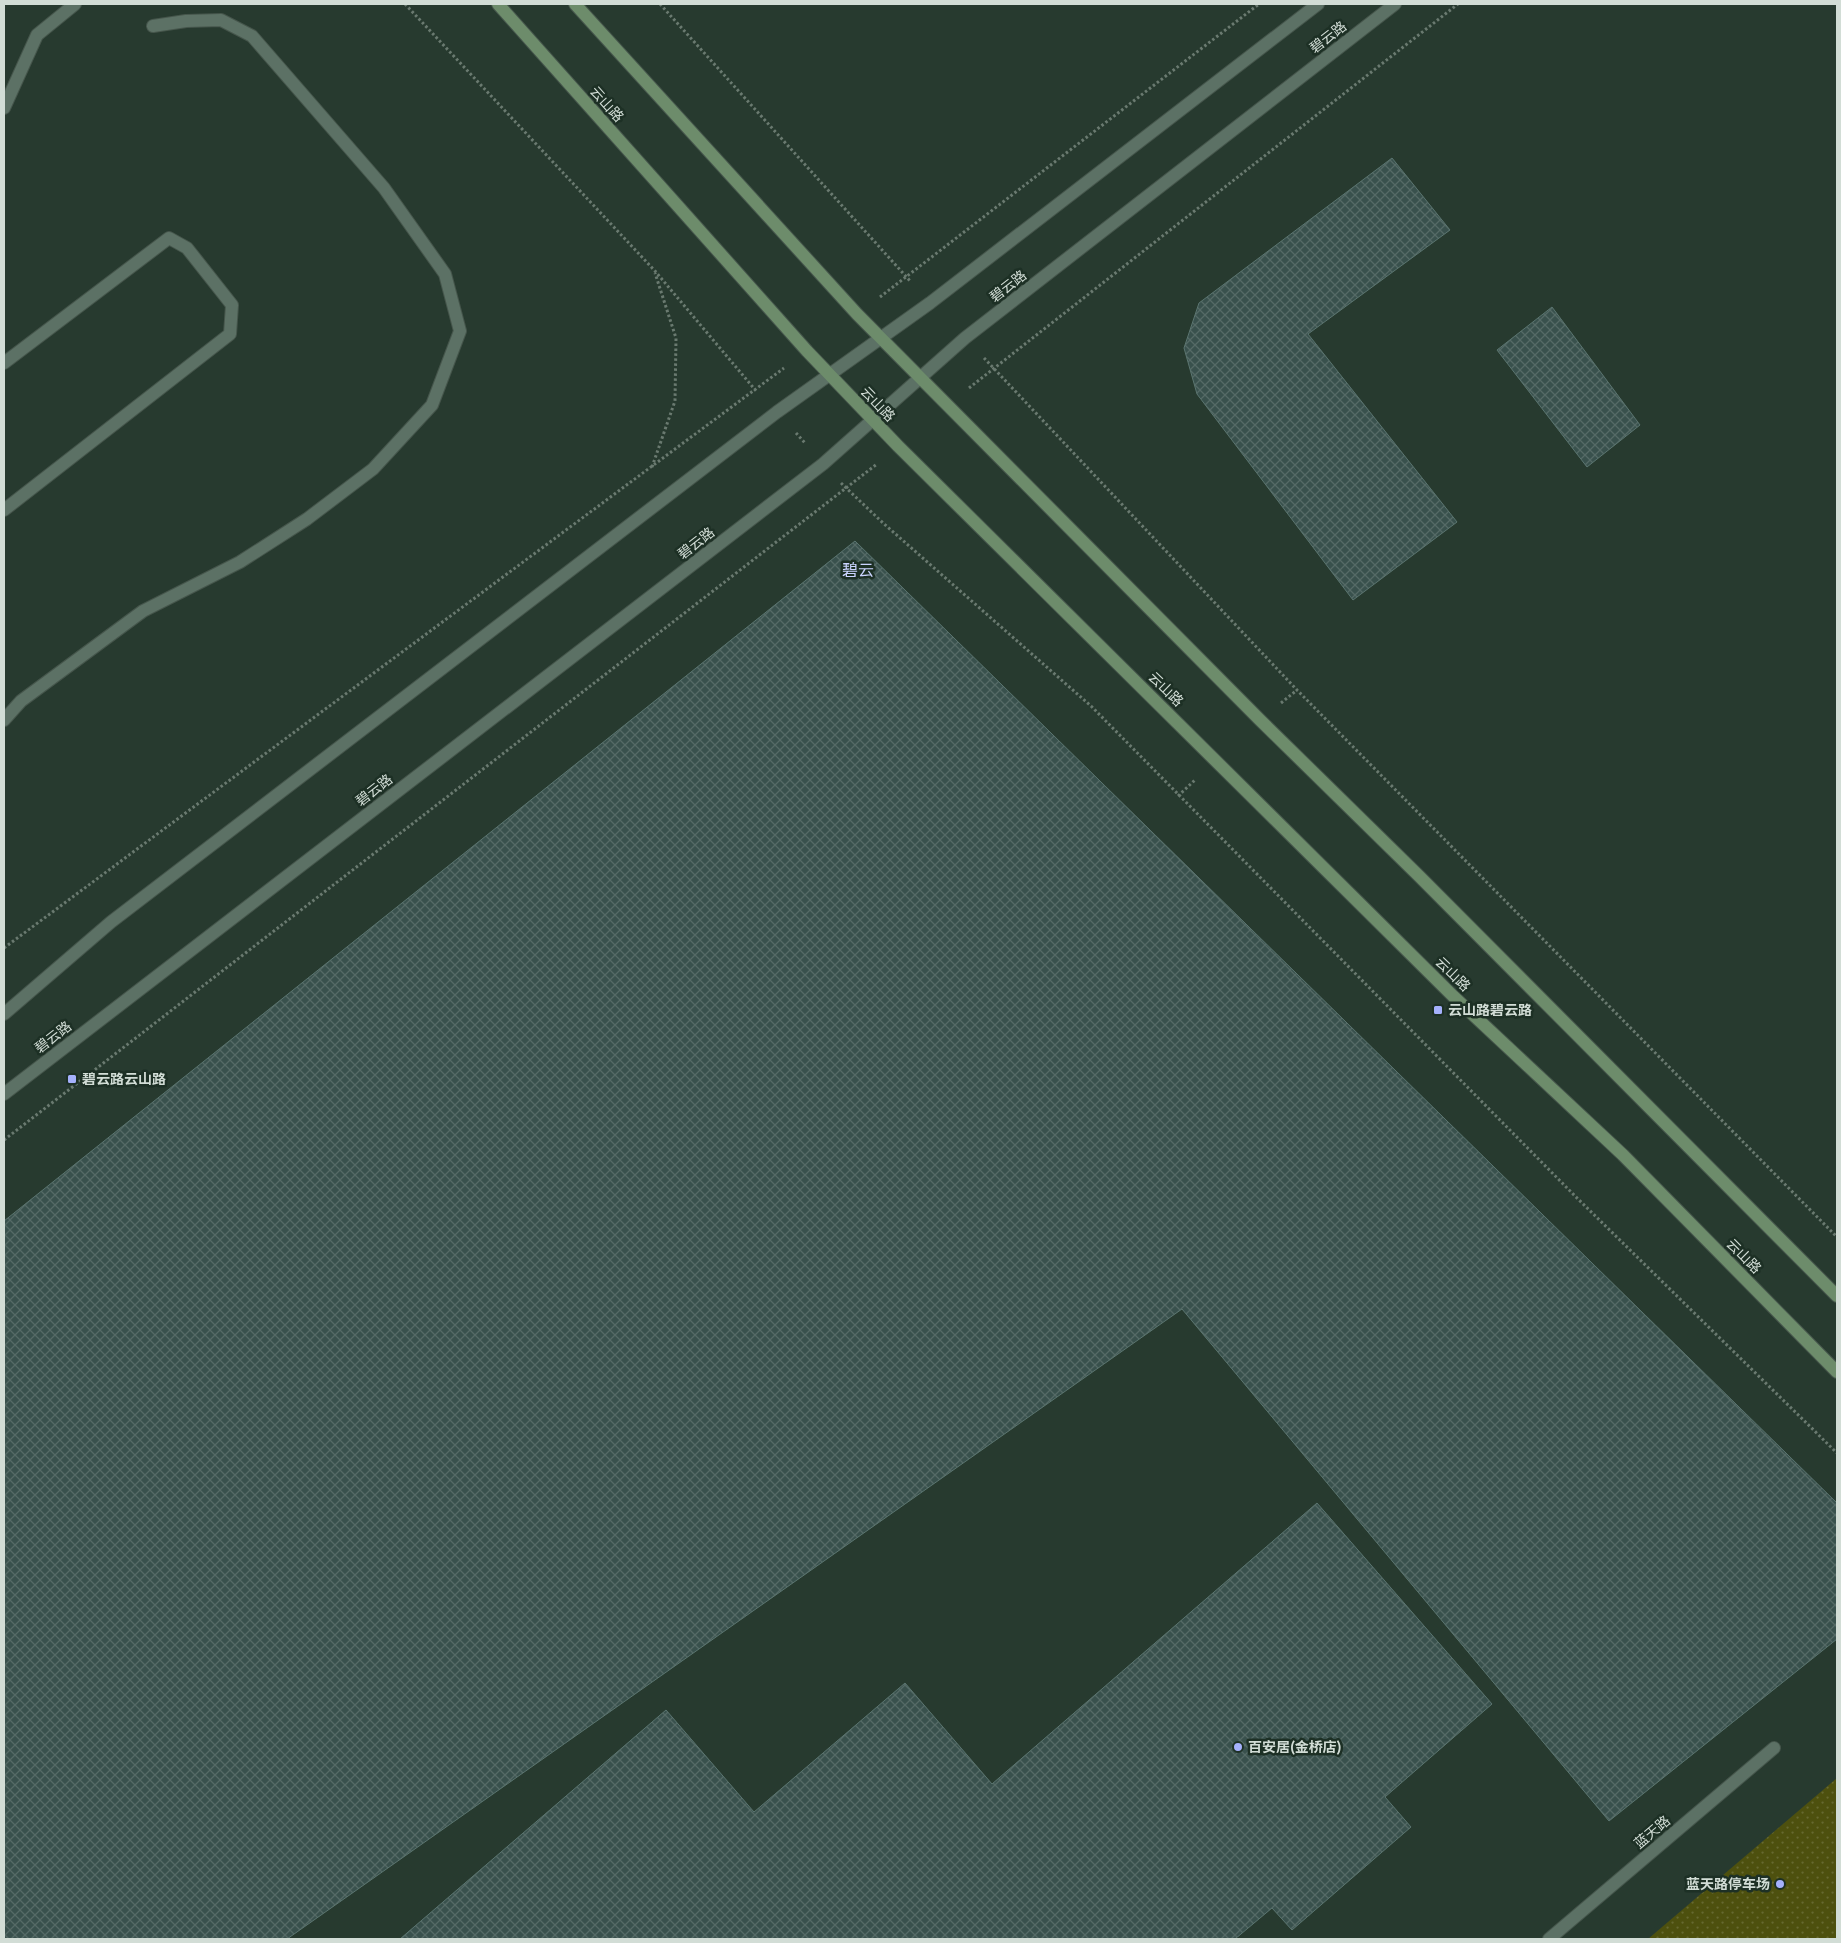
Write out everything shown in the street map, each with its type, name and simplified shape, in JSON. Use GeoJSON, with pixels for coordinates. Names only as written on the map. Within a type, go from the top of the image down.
{"type":"FeatureCollection","features":[{"type":"Feature","properties":{"kind":"main road","name":"云山路"},"geometry":{"type":"LineString","coordinates":[[498,4],[807,351],[872,420],[1453,996],[1623,1155],[1837,1372]]}},
{"type":"Feature","properties":{"kind":"main road"},"geometry":{"type":"LineString","coordinates":[[575,4],[857,314],[1837,1296]]}},
{"type":"Feature","properties":{"kind":"street"},"geometry":{"type":"LineString","coordinates":[[4,108],[37,36],[75,4]]}},
{"type":"Feature","properties":{"kind":"street"},"geometry":{"type":"LineString","coordinates":[[5,1011],[111,922],[777,412],[930,303],[1318,4]]}},
{"type":"Feature","properties":{"kind":"street","name":"碧云路"},"geometry":{"type":"LineString","coordinates":[[4,1094],[824,464],[965,338],[1396,4]]}},
{"type":"Feature","properties":{"kind":"street"},"geometry":{"type":"LineString","coordinates":[[4,720],[20,701],[142,610],[240,562],[307,519],[373,469],[432,405],[460,331],[445,274],[384,188],[252,36],[221,20],[186,21],[153,26]]}},
{"type":"Feature","properties":{"kind":"street"},"geometry":{"type":"LineString","coordinates":[[4,363],[169,238],[187,248],[232,305],[230,334],[4,510]]}},
{"type":"Feature","properties":{"kind":"street","name":"蓝天路"},"geometry":{"type":"LineString","coordinates":[[1549,1939],[1774,1748]]}},
{"type":"Feature","properties":{"kind":"path"},"geometry":{"type":"LineString","coordinates":[[405,4],[655,271],[755,390],[846,489],[1091,706],[1578,1200],[1837,1453]]}},
{"type":"Feature","properties":{"kind":"path"},"geometry":{"type":"LineString","coordinates":[[660,4],[930,303]]}},
{"type":"Feature","properties":{"kind":"path"},"geometry":{"type":"LineString","coordinates":[[857,314],[1259,4]]}},
{"type":"Feature","properties":{"kind":"path"},"geometry":{"type":"LineString","coordinates":[[947,406],[993,367],[1458,4]]}},
{"type":"Feature","properties":{"kind":"path"},"geometry":{"type":"LineString","coordinates":[[652,468],[675,401],[676,338],[655,271]]}},
{"type":"Feature","properties":{"kind":"path"},"geometry":{"type":"LineString","coordinates":[[965,338],[1297,690],[1837,1237]]}},
{"type":"Feature","properties":{"kind":"path"},"geometry":{"type":"LineString","coordinates":[[4,948],[807,351]]}},
{"type":"Feature","properties":{"kind":"path"},"geometry":{"type":"LineString","coordinates":[[4,1140],[846,489],[898,446]]}},
{"type":"Feature","properties":{"kind":"shaded area"},"geometry":{"type":"Polygon","coordinates":[[[1837,1778],[1837,1939],[1648,1939],[1837,1778]]]}},
{"type":"Feature","properties":{"kind":"building"},"geometry":{"type":"Polygon","coordinates":[[[1392,158],[1450,230],[1308,334],[1457,522],[1353,600],[1197,394],[1184,348],[1199,303],[1392,158]]]}},
{"type":"Feature","properties":{"kind":"building"},"geometry":{"type":"Polygon","coordinates":[[[1552,307],[1640,425],[1587,467],[1497,350],[1552,307]]]}},
{"type":"Feature","properties":{"kind":"building"},"geometry":{"type":"Polygon","coordinates":[[[855,541],[1837,1503],[1837,1639],[1609,1821],[1182,1309],[287,1939],[4,1939],[4,1221],[855,541]]]}},
{"type":"Feature","properties":{"kind":"building","name":"百安居(金桥店)"},"geometry":{"type":"Polygon","coordinates":[[[1317,1503],[1492,1704],[1385,1797],[1411,1827],[1292,1930],[1272,1908],[1235,1939],[400,1939],[666,1710],[754,1812],[905,1683],[992,1784],[1317,1503]]]}},
{"type":"Feature","properties":{"kind":"place","name":"云山路碧云路"},"geometry":{"type":"Point","coordinates":[1438,1010]}},
{"type":"Feature","properties":{"kind":"place","name":"碧云路云山路"},"geometry":{"type":"Point","coordinates":[72,1079]}},
{"type":"Feature","properties":{"kind":"place","name":"百安居(金桥店)"},"geometry":{"type":"Point","coordinates":[1238,1747]}},
{"type":"Feature","properties":{"kind":"place","name":"蓝天路停车场"},"geometry":{"type":"Point","coordinates":[1780,1884]}},
{"type":"Feature","properties":{"kind":"district","name":"碧云"},"geometry":{"type":"Point","coordinates":[858,570]}}]}
